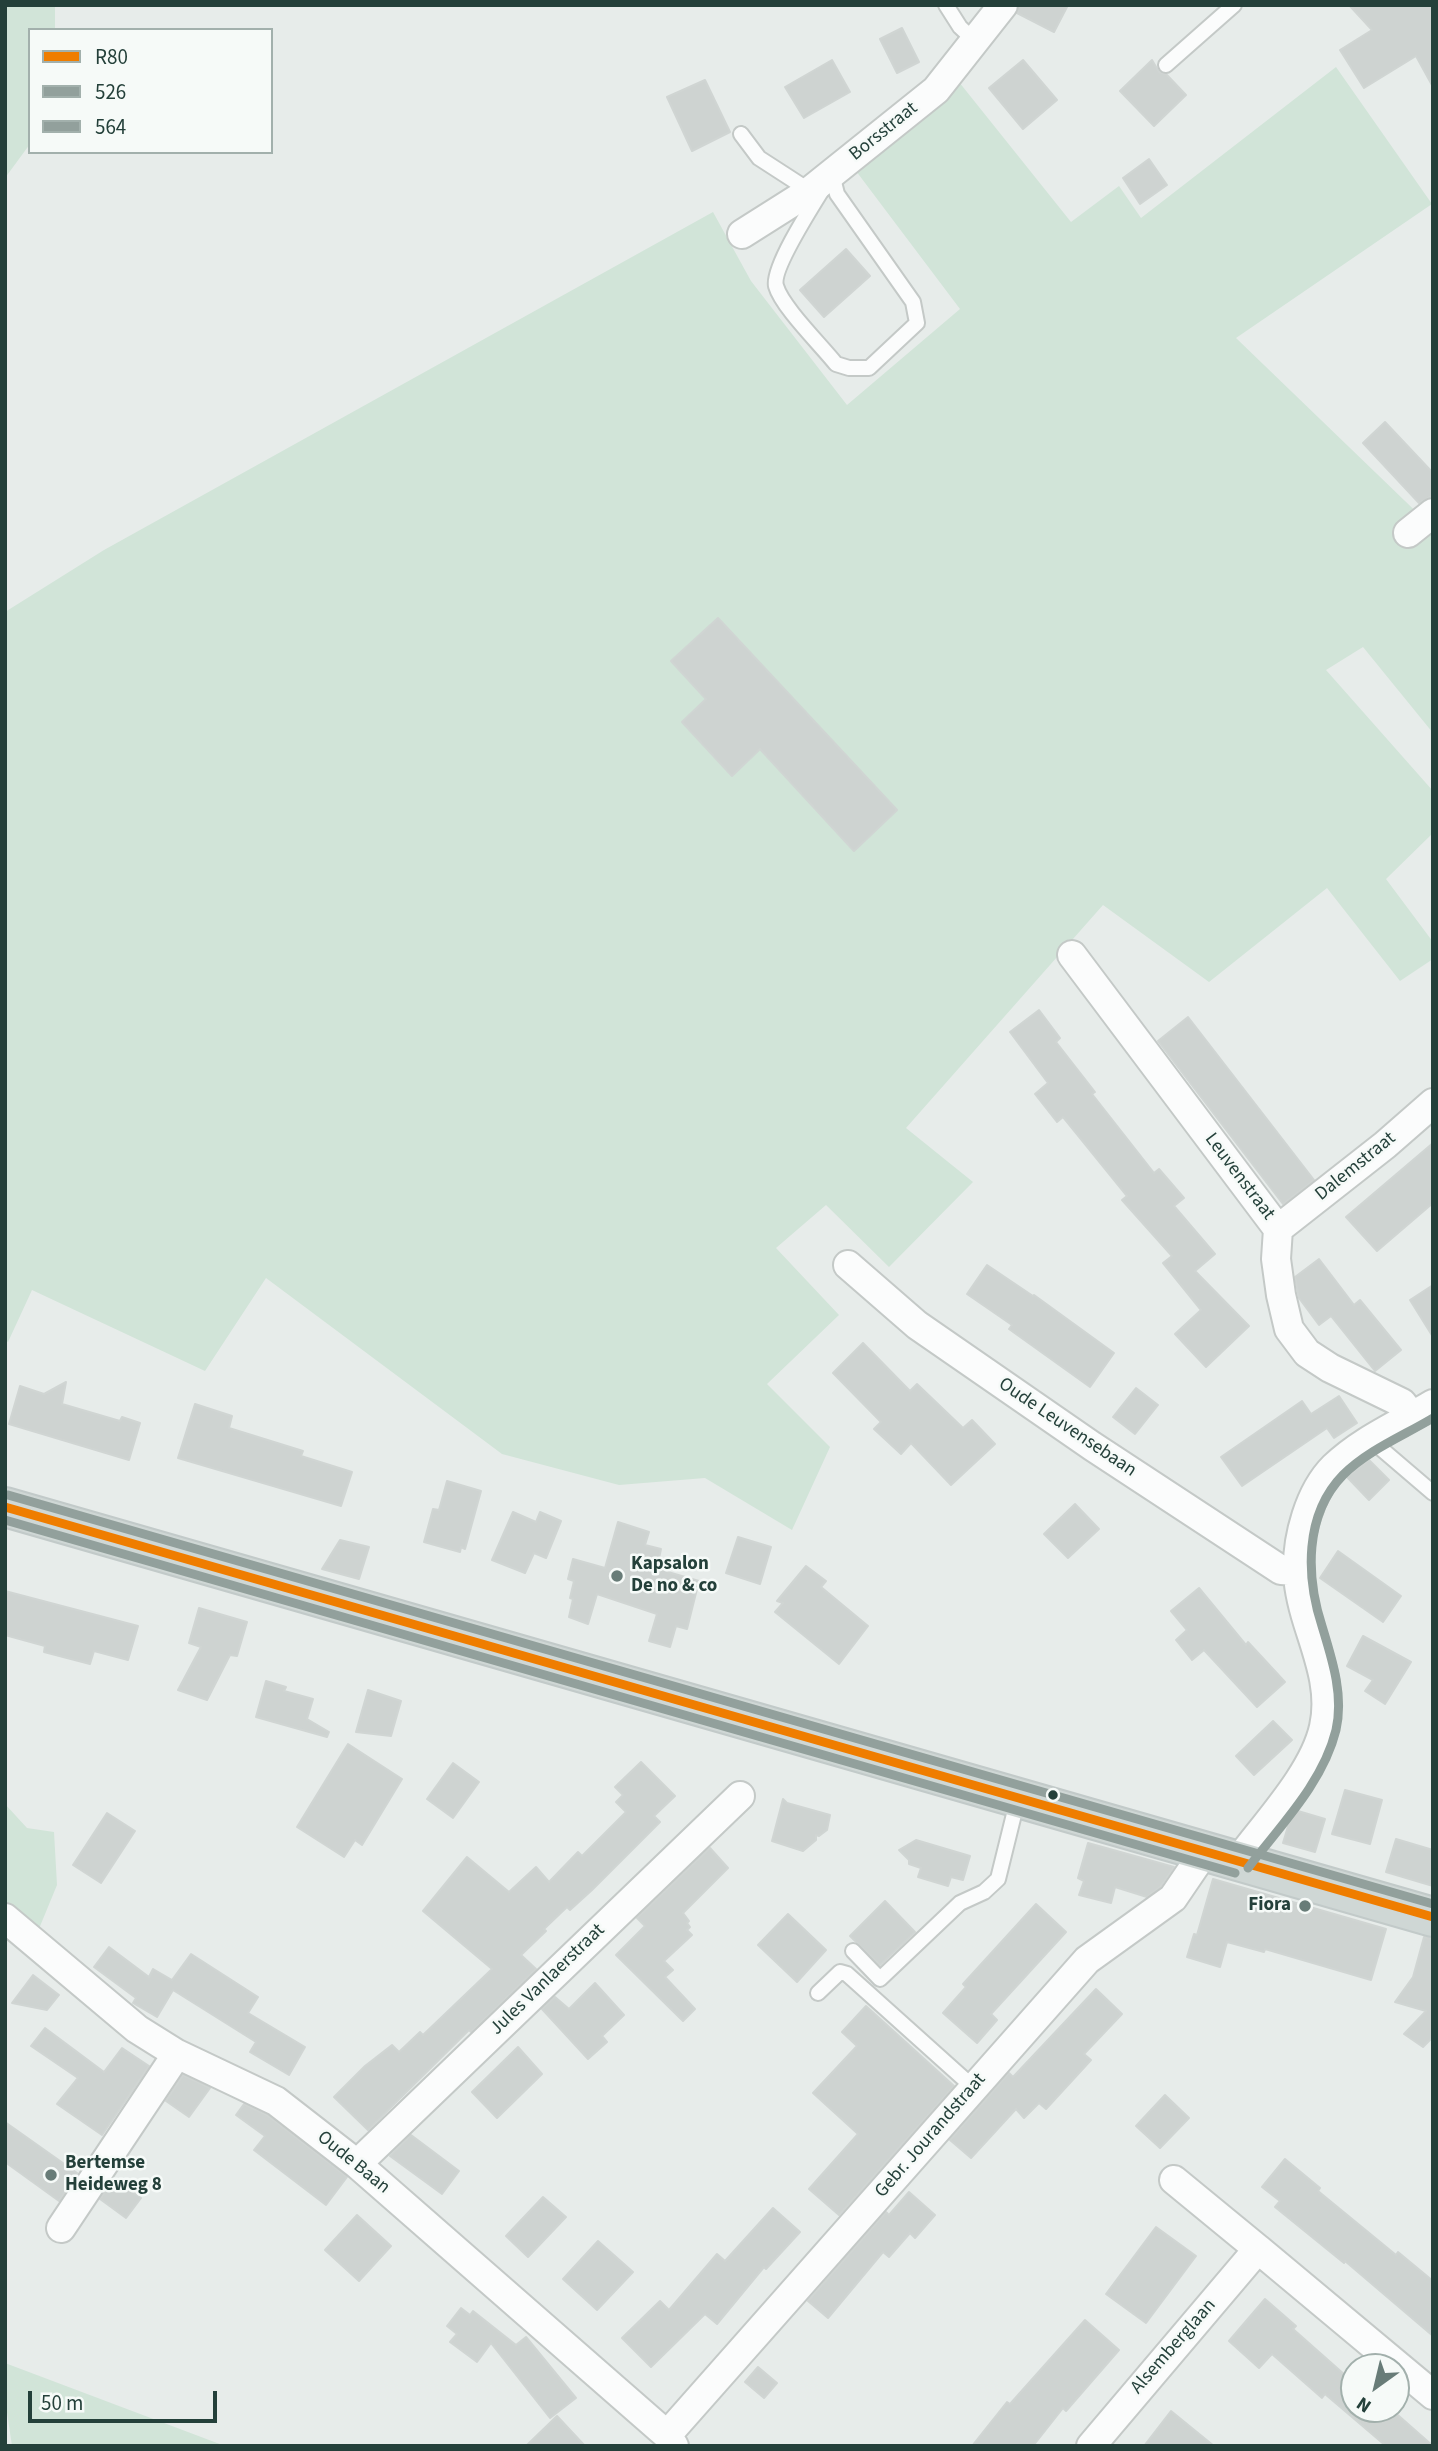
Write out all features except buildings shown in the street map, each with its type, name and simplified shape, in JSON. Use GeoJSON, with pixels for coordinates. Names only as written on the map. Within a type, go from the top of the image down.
{"type":"FeatureCollection","features":[{"type":"Feature","properties":{"kind":"main road"},"geometry":{"type":"LineString","coordinates":[[5,1507],[1433,1917]]}},
{"type":"Feature","properties":{"kind":"street","name":"Borsstraat"},"geometry":{"type":"LineString","coordinates":[[742,234],[821,183],[936,90],[1003,5]]}},
{"type":"Feature","properties":{"kind":"street"},"geometry":{"type":"LineString","coordinates":[[1408,534],[1433,513]]}},
{"type":"Feature","properties":{"kind":"street","name":"Leuvenstraat"},"geometry":{"type":"LineString","coordinates":[[1072,955],[1278,1229],[1276,1259],[1289,1329],[1307,1353],[1330,1368],[1422,1410]]}},
{"type":"Feature","properties":{"kind":"street","name":"Dalemstraat"},"geometry":{"type":"LineString","coordinates":[[1278,1229],[1385,1145],[1433,1103]]}},
{"type":"Feature","properties":{"kind":"street","name":"Oude Leuvensebaan"},"geometry":{"type":"LineString","coordinates":[[848,1265],[917,1325],[1092,1446],[1281,1570],[1297,1571]]}},
{"type":"Feature","properties":{"kind":"street","name":"Gebr. Jourandstraat"},"geometry":{"type":"LineString","coordinates":[[670,2440],[1087,1960],[1173,1898],[1222,1856],[1300,1780],[1318,1751],[1325,1727],[1327,1706],[1325,1678],[1301,1602],[1297,1571],[1300,1539],[1310,1508],[1319,1488],[1333,1468],[1371,1440],[1422,1410]]}},
{"type":"Feature","properties":{"kind":"street","name":"Jules Vanlaerstraat"},"geometry":{"type":"LineString","coordinates":[[357,2164],[740,1796]]}},
{"type":"Feature","properties":{"kind":"street","name":"Oude Baan"},"geometry":{"type":"LineString","coordinates":[[5,1918],[137,2029],[177,2054],[276,2101],[357,2164],[670,2440]]}},
{"type":"Feature","properties":{"kind":"street"},"geometry":{"type":"LineString","coordinates":[[61,2228],[177,2054]]}},
{"type":"Feature","properties":{"kind":"street"},"geometry":{"type":"LineString","coordinates":[[1174,2179],[1433,2395]]}},
{"type":"Feature","properties":{"kind":"street","name":"Alsemberglaan"},"geometry":{"type":"LineString","coordinates":[[1091,2446],[1258,2249]]}},
{"type":"Feature","properties":{"kind":"lane"},"geometry":{"type":"LineString","coordinates":[[946,5],[960,27],[975,41]]}},
{"type":"Feature","properties":{"kind":"lane"},"geometry":{"type":"LineString","coordinates":[[1166,65],[1234,5]]}},
{"type":"Feature","properties":{"kind":"lane"},"geometry":{"type":"LineString","coordinates":[[741,134],[759,158],[821,183],[837,194],[913,302],[917,323],[869,368],[849,368],[836,364],[780,296],[775,282],[779,264],[821,183]]}},
{"type":"Feature","properties":{"kind":"lane"},"geometry":{"type":"LineString","coordinates":[[1371,1440],[1433,1493]]}},
{"type":"Feature","properties":{"kind":"lane"},"geometry":{"type":"LineString","coordinates":[[853,1951],[880,1979],[960,1903],[984,1892],[998,1879],[1018,1798]]}},
{"type":"Feature","properties":{"kind":"lane"},"geometry":{"type":"LineString","coordinates":[[817,1993],[840,1972],[846,1974],[974,2088]]}},
{"type":"Feature","properties":{"kind":"green space"},"geometry":{"type":"Polygon","coordinates":[[[5,5],[55,5],[55,28],[28,28],[28,147],[5,178],[5,5]]]}},
{"type":"Feature","properties":{"kind":"green space"},"geometry":{"type":"Polygon","coordinates":[[[1336,67],[1432,204],[1236,338],[1433,528],[1433,733],[1363,647],[1326,670],[1433,791],[1433,833],[1386,879],[1433,942],[1433,959],[1400,981],[1327,888],[1209,982],[1103,905],[906,1128],[973,1182],[889,1267],[826,1205],[776,1248],[839,1315],[767,1384],[830,1447],[792,1530],[705,1478],[619,1485],[502,1454],[266,1278],[205,1371],[32,1290],[8,1342],[5,1340],[5,612],[104,550],[713,212],[751,281],[847,405],[960,309],[853,167],[955,77],[1071,222],[1119,186],[1141,218],[1336,67]]]}},
{"type":"Feature","properties":{"kind":"green space"},"geometry":{"type":"Polygon","coordinates":[[[5,1804],[27,1828],[54,1832],[57,1885],[36,1936],[5,1911],[5,1804]]]}},
{"type":"Feature","properties":{"kind":"green space"},"geometry":{"type":"Polygon","coordinates":[[[5,2363],[225,2446],[12,2446],[5,2399],[5,2363]]]}},
{"type":"Feature","properties":{"kind":"transit line","name":"526"},"geometry":{"type":"LineString","coordinates":[[1248,1868],[1311,1786],[1330,1749],[1336,1730],[1338,1690],[1317,1607],[1311,1567],[1315,1527],[1321,1509],[1330,1491],[1353,1466],[1433,1418]]}},
{"type":"Feature","properties":{"kind":"transit line","name":"564"},"geometry":{"type":"LineString","coordinates":[[8,1495],[1433,1904]]}},
{"type":"Feature","properties":{"kind":"transit line","name":"R80"},"geometry":{"type":"LineString","coordinates":[[5,1507],[1433,1917]]}},
{"type":"Feature","properties":{"kind":"transit line","name":"526"},"geometry":{"type":"LineString","coordinates":[[5,1520],[1235,1873]]}},
{"type":"Feature","properties":{"kind":"place","name":"Kapsalon De no & co"},"geometry":{"type":"Point","coordinates":[617,1576]}},
{"type":"Feature","properties":{"kind":"place","name":"Fiora"},"geometry":{"type":"Point","coordinates":[1305,1906]}},
{"type":"Feature","properties":{"kind":"place","name":"Bertemse Heideweg 8"},"geometry":{"type":"Point","coordinates":[51,2175]}}]}
